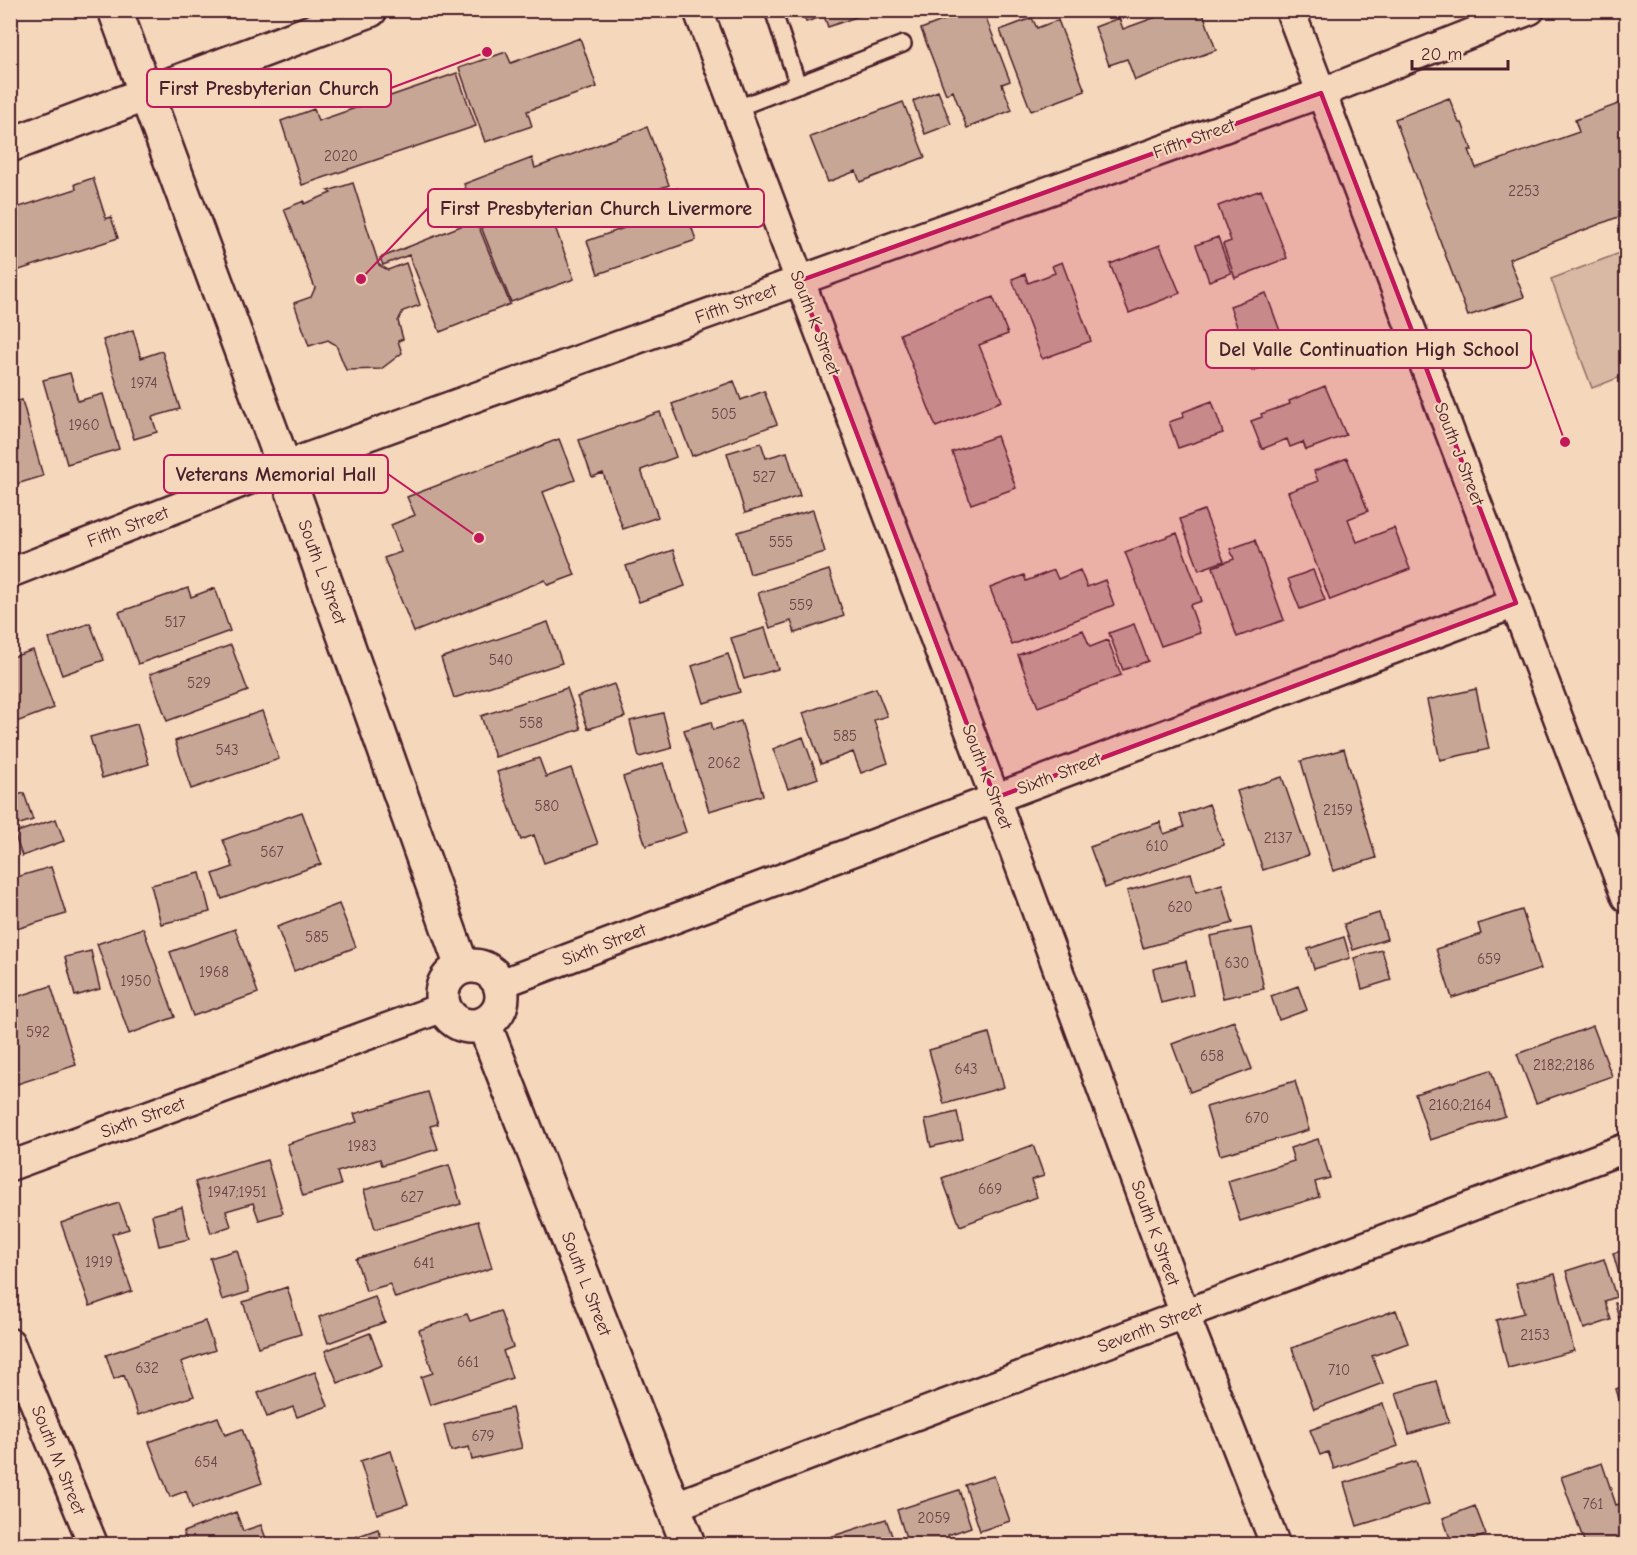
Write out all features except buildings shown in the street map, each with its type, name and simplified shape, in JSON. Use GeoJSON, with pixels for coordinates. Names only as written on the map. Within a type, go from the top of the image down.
{"type":"FeatureCollection","features":[{"type":"Feature","properties":{"kind":"street","name":"South L Street"},"geometry":{"type":"LineString","coordinates":[[114,10],[284,466],[462,967]]}},
{"type":"Feature","properties":{"kind":"street"},"geometry":{"type":"LineString","coordinates":[[10,145],[370,10]]}},
{"type":"Feature","properties":{"kind":"street","name":"South K Street"},"geometry":{"type":"LineString","coordinates":[[698,10],[995,798],[1185,1315],[1275,1545]]}},
{"type":"Feature","properties":{"kind":"street","name":"South J Street"},"geometry":{"type":"LineString","coordinates":[[1290,10],[1626,897]]}},
{"type":"Feature","properties":{"kind":"street","name":"Fifth Street"},"geometry":{"type":"LineString","coordinates":[[10,573],[284,466],[1321,93],[1530,10]]}},
{"type":"Feature","properties":{"kind":"street","name":"Sixth Street"},"geometry":{"type":"LineString","coordinates":[[500,984],[1516,603]]}},
{"type":"Feature","properties":{"kind":"street"},"geometry":{"type":"LineString","coordinates":[[481,966],[489,970],[500,984],[503,993],[499,1012],[484,1024],[465,1025],[449,1016],[444,1007],[442,991],[444,983],[455,970],[462,967],[481,966]]}},
{"type":"Feature","properties":{"kind":"street","name":"Sixth Street"},"geometry":{"type":"LineString","coordinates":[[10,1166],[444,1007]]}},
{"type":"Feature","properties":{"kind":"street","name":"South L Street"},"geometry":{"type":"LineString","coordinates":[[484,1024],[688,1545]]}},
{"type":"Feature","properties":{"kind":"street","name":"Seventh Street"},"geometry":{"type":"LineString","coordinates":[[672,1507],[1626,1148]]}},
{"type":"Feature","properties":{"kind":"street","name":"South M Street"},"geometry":{"type":"LineString","coordinates":[[10,1342],[93,1545]]}},
{"type":"Feature","properties":{"kind":"lane"},"geometry":{"type":"LineString","coordinates":[[773,10],[798,84]]}},
{"type":"Feature","properties":{"kind":"lane"},"geometry":{"type":"LineString","coordinates":[[735,110],[903,44]]}},
{"type":"Feature","properties":{"kind":"highlighted area"},"geometry":{"type":"Polygon","coordinates":[[[1321,93],[1516,603],[995,798],[799,281],[1321,93]]]}},
{"type":"Feature","properties":{"kind":"shaded area"},"geometry":{"type":"Polygon","coordinates":[[[1620,253],[1626,271],[1626,375],[1592,388],[1551,279],[1620,253]]]}},
{"type":"Feature","properties":{"kind":"place","name":"First Presbyterian Church"},"geometry":{"type":"Point","coordinates":[487,52]}},
{"type":"Feature","properties":{"kind":"place","name":"First Presbyterian Church Livermore"},"geometry":{"type":"Point","coordinates":[361,279]}},
{"type":"Feature","properties":{"kind":"place","name":"Del Valle Continuation High School"},"geometry":{"type":"Point","coordinates":[1565,442]}},
{"type":"Feature","properties":{"kind":"place","name":"Veterans Memorial Hall"},"geometry":{"type":"Point","coordinates":[479,538]}}]}
